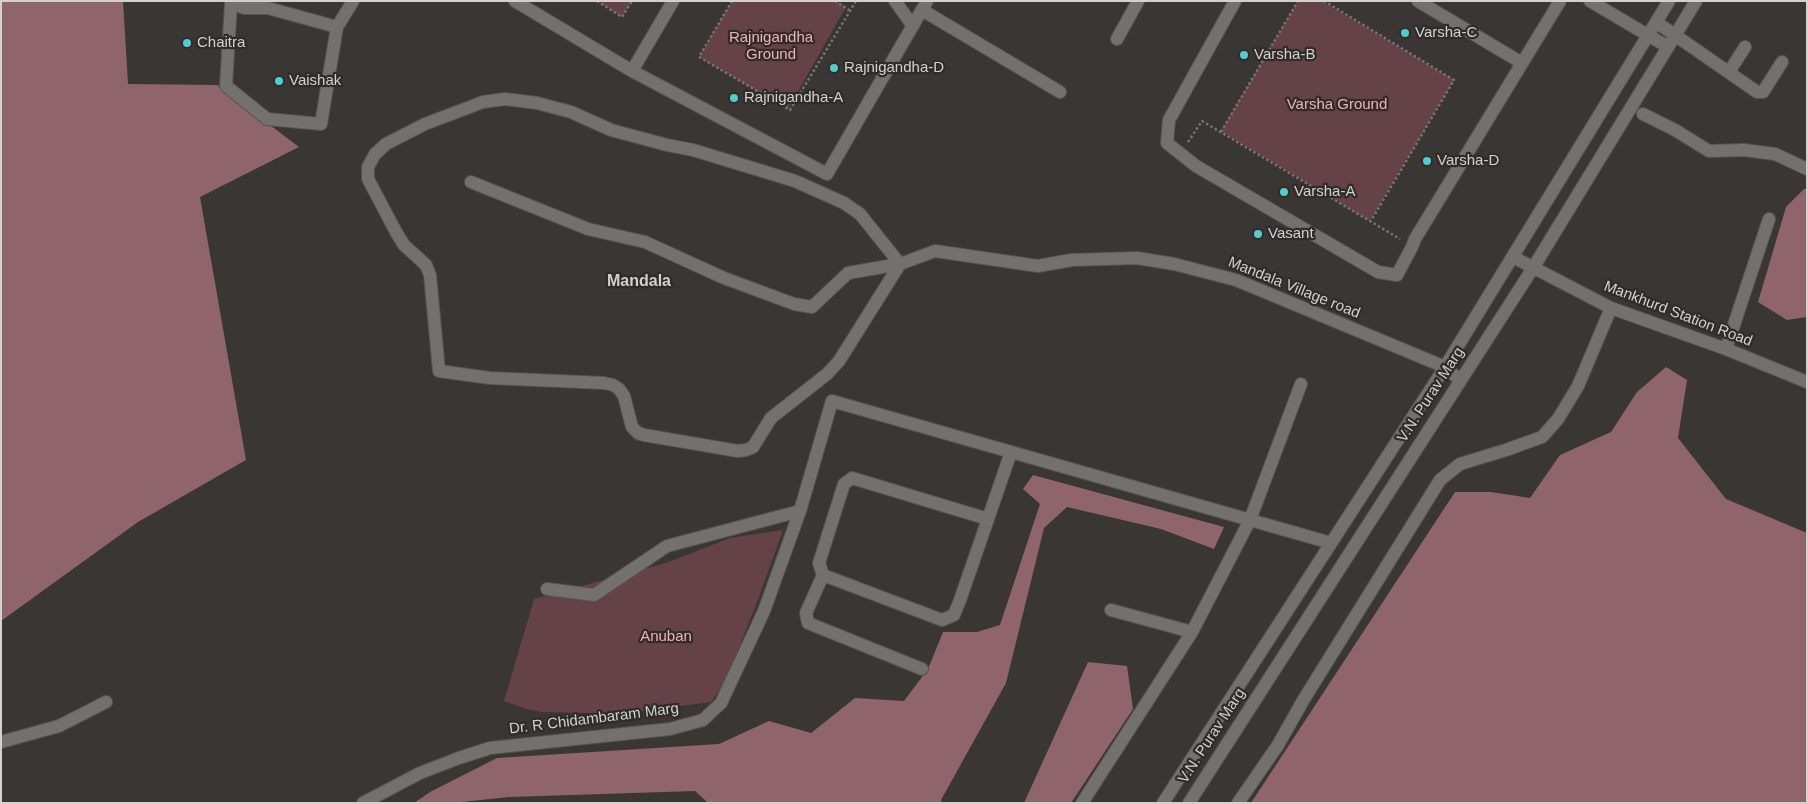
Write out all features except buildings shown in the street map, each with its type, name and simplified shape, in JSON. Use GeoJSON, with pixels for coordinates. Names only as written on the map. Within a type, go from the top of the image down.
{"type":"FeatureCollection","features":[{"type":"Feature","properties":{"kind":"street"},"geometry":{"type":"LineString","coordinates":[[337,27],[268,8],[244,8],[231,2],[226,86],[267,120],[321,124],[337,27],[353,1]]}},
{"type":"Feature","properties":{"kind":"street"},"geometry":{"type":"LineString","coordinates":[[515,1],[632,71],[827,174],[924,6],[1060,92]]}},
{"type":"Feature","properties":{"kind":"street"},"geometry":{"type":"LineString","coordinates":[[632,71],[673,1]]}},
{"type":"Feature","properties":{"kind":"street"},"geometry":{"type":"LineString","coordinates":[[895,1],[913,26]]}},
{"type":"Feature","properties":{"kind":"street"},"geometry":{"type":"LineString","coordinates":[[1117,39],[1138,1]]}},
{"type":"Feature","properties":{"kind":"street"},"geometry":{"type":"LineString","coordinates":[[1235,1],[1169,120],[1167,143],[1196,166],[1378,272],[1397,275],[1412,247],[1414,239],[1560,1]]}},
{"type":"Feature","properties":{"kind":"street"},"geometry":{"type":"LineString","coordinates":[[1418,1],[1522,63]]}},
{"type":"Feature","properties":{"kind":"street"},"geometry":{"type":"LineString","coordinates":[[1590,1],[1668,47]]}},
{"type":"Feature","properties":{"kind":"street","name":"V.N. Purav Marg"},"geometry":{"type":"LineString","coordinates":[[1163,803],[1446,367],[1669,1]]}},
{"type":"Feature","properties":{"kind":"street","name":"V.N. Purav Marg"},"geometry":{"type":"LineString","coordinates":[[1189,803],[1533,268],[1696,1]]}},
{"type":"Feature","properties":{"kind":"street"},"geometry":{"type":"LineString","coordinates":[[1656,22],[1757,92],[1763,92],[1782,62]]}},
{"type":"Feature","properties":{"kind":"street"},"geometry":{"type":"LineString","coordinates":[[1729,72],[1745,47]]}},
{"type":"Feature","properties":{"kind":"street"},"geometry":{"type":"LineString","coordinates":[[505,99],[537,103],[571,112],[610,130],[693,150],[795,181],[844,204],[860,214],[900,264],[839,361],[827,374],[771,418],[752,447],[738,451],[644,435],[632,428],[624,396],[613,385],[490,378],[439,371],[430,275],[426,265],[404,245],[396,232],[384,206],[377,198],[368,179],[368,167],[375,154],[386,144],[426,124],[483,102],[505,99]]}},
{"type":"Feature","properties":{"kind":"street"},"geometry":{"type":"LineString","coordinates":[[1643,114],[1675,130],[1709,151],[1744,150],[1775,154],[1807,169]]}},
{"type":"Feature","properties":{"kind":"street","name":"Mandala Village road"},"geometry":{"type":"LineString","coordinates":[[471,182],[588,228],[645,242],[724,278],[794,304],[812,307],[848,273],[900,264],[935,251],[1038,266],[1072,260],[1137,258],[1174,264],[1236,280],[1446,367],[1460,380]]}},
{"type":"Feature","properties":{"kind":"street"},"geometry":{"type":"LineString","coordinates":[[1726,349],[1769,219]]}},
{"type":"Feature","properties":{"kind":"street","name":"Mankhurd Station Road"},"geometry":{"type":"LineString","coordinates":[[1513,257],[1612,308],[1726,349],[1807,382]]}},
{"type":"Feature","properties":{"kind":"street"},"geometry":{"type":"LineString","coordinates":[[1238,803],[1278,745],[1304,699],[1440,480],[1460,464],[1542,438],[1558,420],[1578,386],[1612,308]]}},
{"type":"Feature","properties":{"kind":"street"},"geometry":{"type":"LineString","coordinates":[[1082,803],[1192,632],[1250,520],[1301,384]]}},
{"type":"Feature","properties":{"kind":"street","name":"Dr. R Chidambaram Marg"},"geometry":{"type":"LineString","coordinates":[[363,803],[420,773],[490,748],[670,730],[703,720],[722,702],[731,686],[764,611],[800,511],[832,401],[1011,452]]}},
{"type":"Feature","properties":{"kind":"street"},"geometry":{"type":"LineString","coordinates":[[823,575],[942,620],[954,615],[1011,452],[1331,543]]}},
{"type":"Feature","properties":{"kind":"street"},"geometry":{"type":"LineString","coordinates":[[922,669],[808,623],[806,613],[823,575],[819,563],[844,484],[852,478],[988,519]]}},
{"type":"Feature","properties":{"kind":"street"},"geometry":{"type":"LineString","coordinates":[[547,589],[594,594],[667,546],[800,511]]}},
{"type":"Feature","properties":{"kind":"street"},"geometry":{"type":"LineString","coordinates":[[1308,580],[1325,589]]}},
{"type":"Feature","properties":{"kind":"street"},"geometry":{"type":"LineString","coordinates":[[1111,610],[1192,632]]}},
{"type":"Feature","properties":{"kind":"street"},"geometry":{"type":"LineString","coordinates":[[1,742],[59,726],[106,702]]}},
{"type":"Feature","properties":{"kind":"path"},"geometry":{"type":"LineString","coordinates":[[597,1],[622,17],[632,1]]}},
{"type":"Feature","properties":{"kind":"path"},"geometry":{"type":"LineString","coordinates":[[732,1],[699,57],[790,110],[856,1]]}},
{"type":"Feature","properties":{"kind":"path"},"geometry":{"type":"LineString","coordinates":[[835,1],[850,10]]}},
{"type":"Feature","properties":{"kind":"path"},"geometry":{"type":"LineString","coordinates":[[1221,132],[1298,1]]}},
{"type":"Feature","properties":{"kind":"path"},"geometry":{"type":"LineString","coordinates":[[1324,1],[1454,80],[1371,222]]}},
{"type":"Feature","properties":{"kind":"path"},"geometry":{"type":"LineString","coordinates":[[1180,155],[1202,121],[1412,247]]}},
{"type":"Feature","properties":{"kind":"green space"},"geometry":{"type":"Polygon","coordinates":[[[597,1],[632,1],[622,17],[597,1]]]}},
{"type":"Feature","properties":{"kind":"green space","name":"Rajnigandha Ground"},"geometry":{"type":"Polygon","coordinates":[[[732,1],[836,1],[846,7],[788,109],[699,57],[732,1]]]}},
{"type":"Feature","properties":{"kind":"green space","name":"Varsha Ground"},"geometry":{"type":"Polygon","coordinates":[[[1298,1],[1322,1],[1454,80],[1370,221],[1221,131],[1298,1]]]}},
{"type":"Feature","properties":{"kind":"green space","name":"Anuban"},"geometry":{"type":"Polygon","coordinates":[[[783,530],[727,678],[711,702],[620,714],[542,712],[504,701],[534,599],[666,563],[730,538],[783,530]]]}},
{"type":"Feature","properties":{"kind":"shaded area"},"geometry":{"type":"Polygon","coordinates":[[[1,1],[123,1],[128,84],[217,85],[299,147],[200,197],[246,460],[138,522],[1,621],[1,1]]]}},
{"type":"Feature","properties":{"kind":"shaded area"},"geometry":{"type":"Polygon","coordinates":[[[1804,189],[1807,189],[1807,317],[1787,320],[1758,302],[1786,207],[1804,189]]]}},
{"type":"Feature","properties":{"kind":"shaded area"},"geometry":{"type":"Polygon","coordinates":[[[1666,367],[1687,380],[1678,438],[1726,499],[1807,533],[1807,803],[1251,803],[1455,492],[1491,492],[1530,498],[1560,455],[1611,432],[1637,392],[1666,367]]]}},
{"type":"Feature","properties":{"kind":"shaded area"},"geometry":{"type":"Polygon","coordinates":[[[1033,475],[1224,527],[1214,549],[1161,529],[1067,507],[1044,528],[1006,683],[941,800],[942,803],[708,803],[695,791],[509,797],[452,803],[414,803],[430,792],[497,758],[719,744],[769,721],[811,733],[855,698],[904,701],[928,669],[943,632],[977,632],[1000,625],[1040,504],[1023,489],[1033,475]]]}},
{"type":"Feature","properties":{"kind":"shaded area"},"geometry":{"type":"Polygon","coordinates":[[[1088,662],[1127,666],[1133,709],[1071,803],[1024,803],[1088,662]]]}},
{"type":"Feature","properties":{"kind":"place","name":"Varsha-C"},"geometry":{"type":"Point","coordinates":[1405,33]}},
{"type":"Feature","properties":{"kind":"place","name":"Chaitra"},"geometry":{"type":"Point","coordinates":[187,43]}},
{"type":"Feature","properties":{"kind":"place","name":"Varsha-B"},"geometry":{"type":"Point","coordinates":[1244,55]}},
{"type":"Feature","properties":{"kind":"place","name":"Rajnigandha-D"},"geometry":{"type":"Point","coordinates":[834,68]}},
{"type":"Feature","properties":{"kind":"place","name":"Vaishak"},"geometry":{"type":"Point","coordinates":[279,81]}},
{"type":"Feature","properties":{"kind":"place","name":"Rajnigandha-A"},"geometry":{"type":"Point","coordinates":[734,98]}},
{"type":"Feature","properties":{"kind":"place","name":"Varsha-D"},"geometry":{"type":"Point","coordinates":[1427,161]}},
{"type":"Feature","properties":{"kind":"place","name":"Varsha-A"},"geometry":{"type":"Point","coordinates":[1284,192]}},
{"type":"Feature","properties":{"kind":"place","name":"Vasant"},"geometry":{"type":"Point","coordinates":[1258,234]}},
{"type":"Feature","properties":{"kind":"district","name":"Mandala"},"geometry":{"type":"Point","coordinates":[639,282]}}]}
